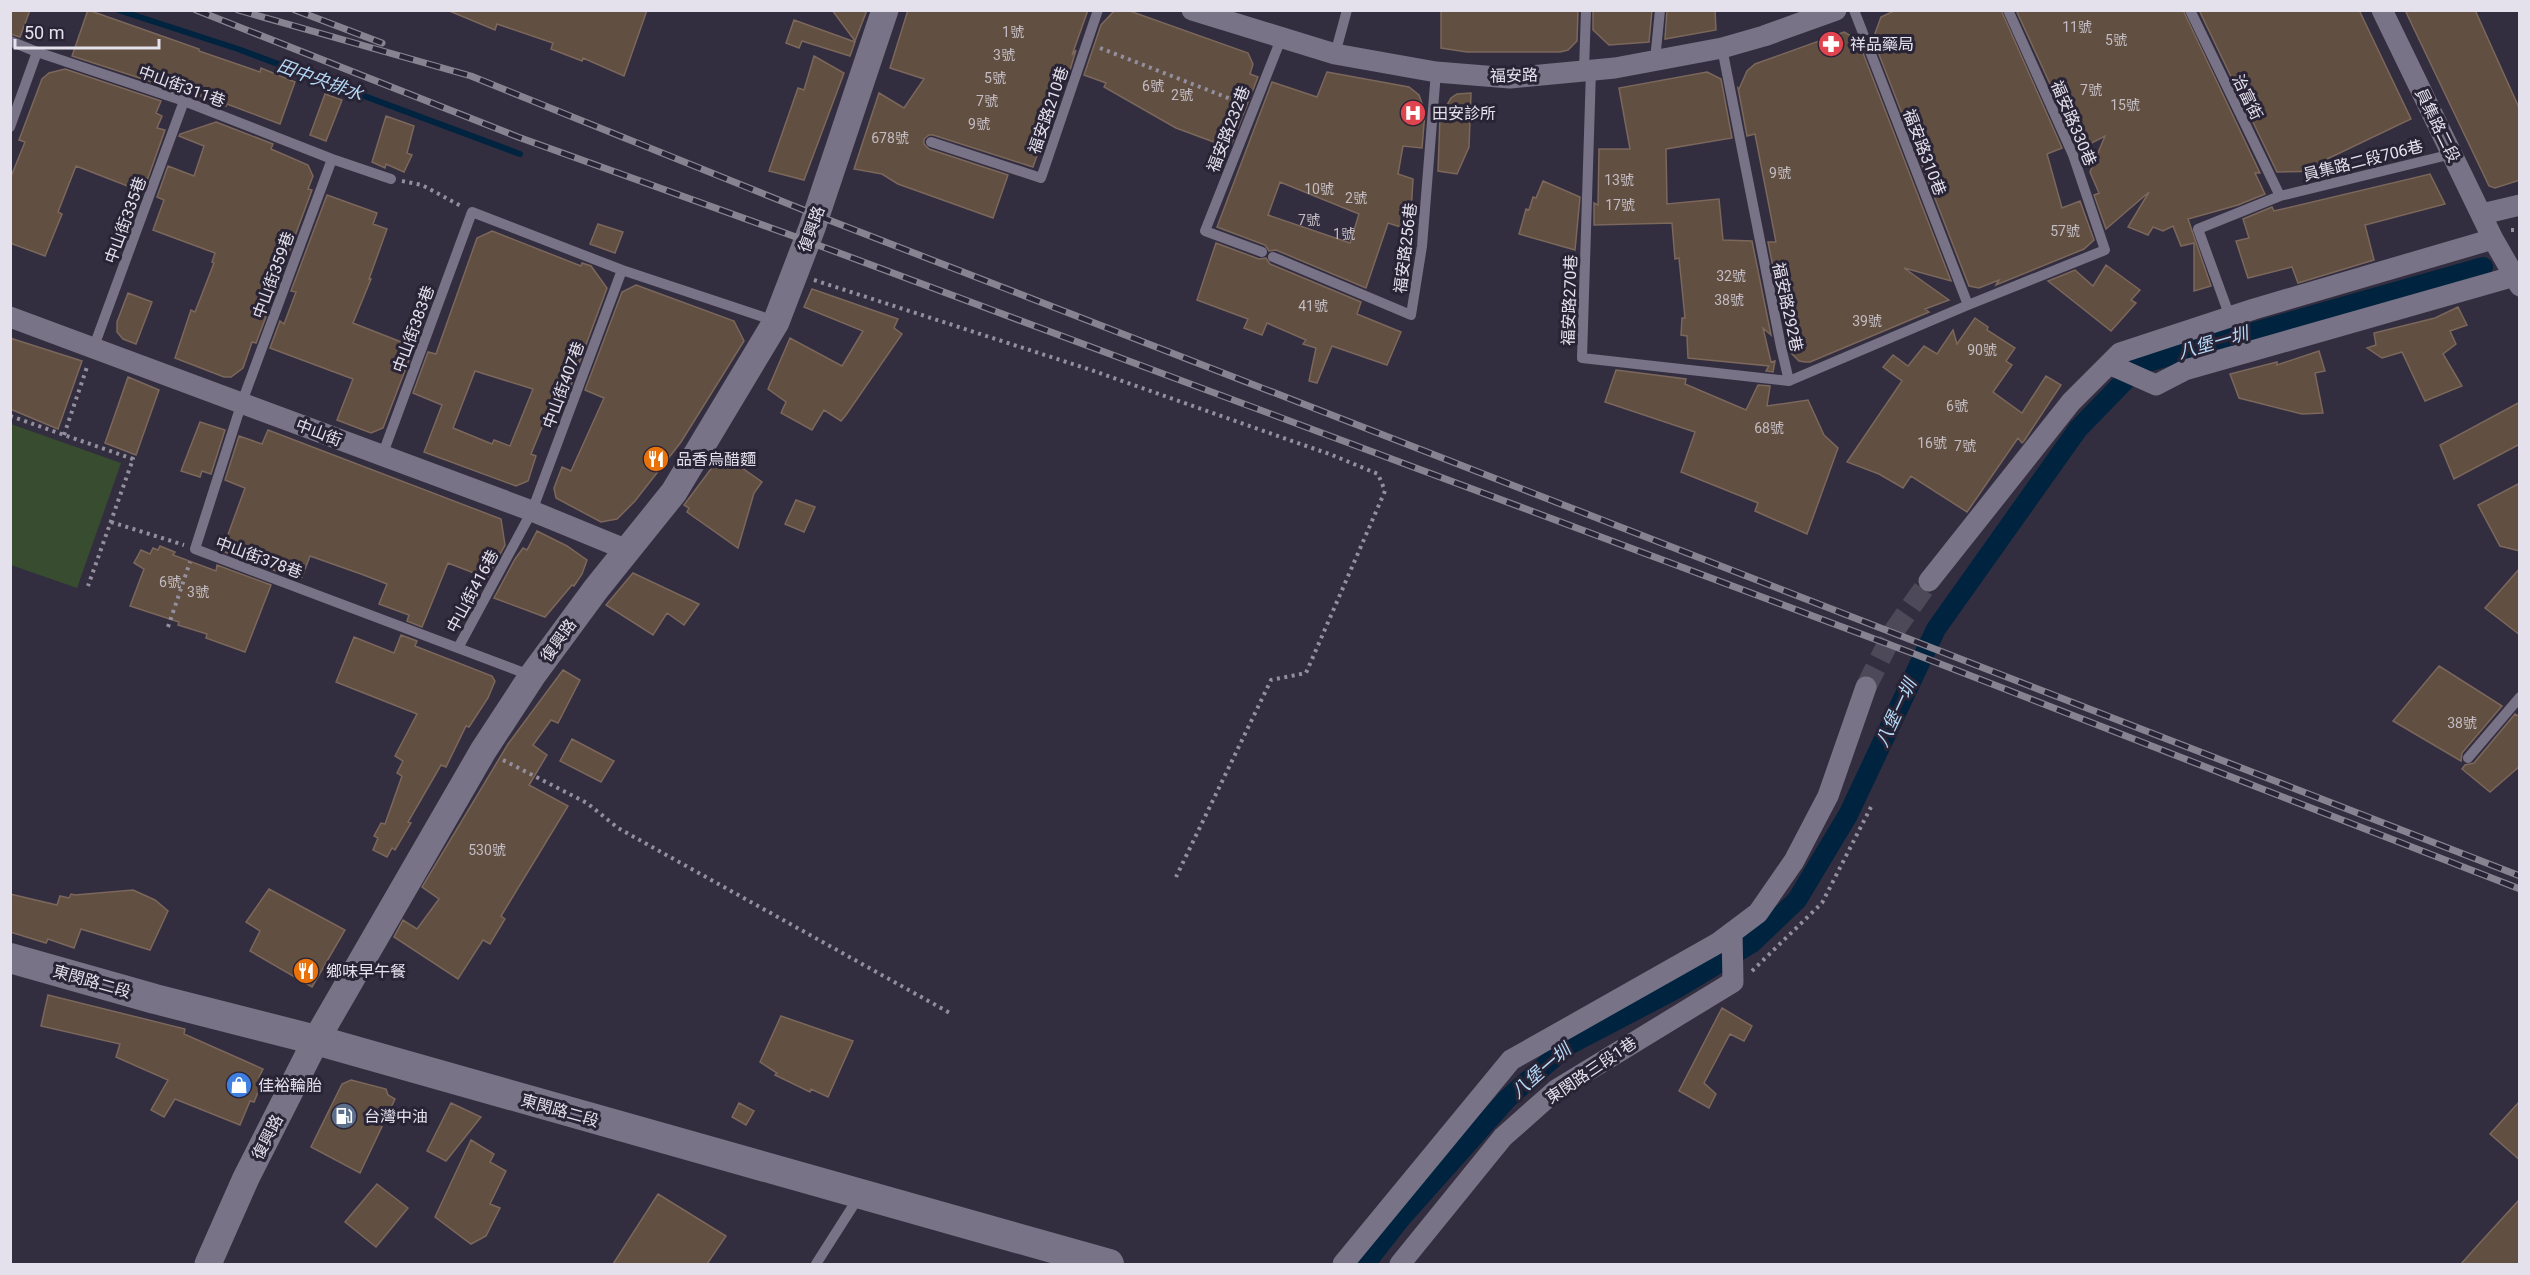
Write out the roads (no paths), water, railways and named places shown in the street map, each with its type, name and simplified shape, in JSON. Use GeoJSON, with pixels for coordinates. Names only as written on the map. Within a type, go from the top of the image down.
{"type":"FeatureCollection","features":[{"type":"Feature","properties":{"kind":"main road","name":"東閔路二段"},"geometry":{"type":"LineString","coordinates":[[10,958],[155,999],[316,1040],[1109,1264]]}},
{"type":"Feature","properties":{"kind":"street","name":"復興路"},"geometry":{"type":"LineString","coordinates":[[208,1264],[246,1178],[316,1040],[483,751],[532,676],[674,492],[776,322],[812,228],[885,10]]}},
{"type":"Feature","properties":{"kind":"street","name":"福安路"},"geometry":{"type":"LineString","coordinates":[[1192,10],[1335,54],[1436,72],[1510,78],[1587,70],[1722,48],[1764,36],[1836,10]]}},
{"type":"Feature","properties":{"kind":"street","name":"員集路二段"},"geometry":{"type":"LineString","coordinates":[[2382,10],[2493,239],[2518,279]]}},
{"type":"Feature","properties":{"kind":"street"},"geometry":{"type":"LineString","coordinates":[[2482,214],[2520,205]]}},
{"type":"Feature","properties":{"kind":"street"},"geometry":{"type":"LineString","coordinates":[[1929,581],[2071,402],[2120,353],[2230,317],[2493,239]]}},
{"type":"Feature","properties":{"kind":"street"},"geometry":{"type":"LineString","coordinates":[[2110,365],[2156,385],[2185,370],[2518,279]]}},
{"type":"Feature","properties":{"kind":"street","name":"中山街"},"geometry":{"type":"LineString","coordinates":[[10,317],[532,511],[627,550]]}},
{"type":"Feature","properties":{"kind":"street"},"geometry":{"type":"LineString","coordinates":[[1343,1264],[1511,1060],[1732,933],[1758,913],[1794,861],[1828,796],[1866,687]]}},
{"type":"Feature","properties":{"kind":"street","name":"東閔路三段1巷"},"geometry":{"type":"LineString","coordinates":[[1400,1264],[1503,1137],[1556,1090],[1733,982],[1732,933]]}},
{"type":"Feature","properties":{"kind":"lane","name":"福安路210巷"},"geometry":{"type":"LineString","coordinates":[[931,142],[1041,178],[1098,10]]}},
{"type":"Feature","properties":{"kind":"lane"},"geometry":{"type":"LineString","coordinates":[[1335,54],[1347,10]]}},
{"type":"Feature","properties":{"kind":"lane"},"geometry":{"type":"LineString","coordinates":[[1586,10],[1587,70]]}},
{"type":"Feature","properties":{"kind":"lane"},"geometry":{"type":"LineString","coordinates":[[1655,60],[1660,10]]}},
{"type":"Feature","properties":{"kind":"lane","name":"福安路310巷"},"geometry":{"type":"LineString","coordinates":[[1854,10],[1968,304]]}},
{"type":"Feature","properties":{"kind":"lane","name":"福安路330巷"},"geometry":{"type":"LineString","coordinates":[[2008,10],[2073,155],[2105,250]]}},
{"type":"Feature","properties":{"kind":"lane","name":"治富街"},"geometry":{"type":"LineString","coordinates":[[2190,10],[2280,196]]}},
{"type":"Feature","properties":{"kind":"lane","name":"福安路232巷"},"geometry":{"type":"LineString","coordinates":[[1262,252],[1205,231],[1281,39]]}},
{"type":"Feature","properties":{"kind":"lane","name":"中山街311巷"},"geometry":{"type":"LineString","coordinates":[[10,41],[184,101],[332,159],[391,178]]}},
{"type":"Feature","properties":{"kind":"lane","name":"福安路292巷"},"geometry":{"type":"LineString","coordinates":[[1722,48],[1789,381],[1968,304],[2105,250]]}},
{"type":"Feature","properties":{"kind":"lane"},"geometry":{"type":"LineString","coordinates":[[10,127],[37,52]]}},
{"type":"Feature","properties":{"kind":"lane","name":"福安路270巷"},"geometry":{"type":"LineString","coordinates":[[1587,70],[1582,358],[1789,381]]}},
{"type":"Feature","properties":{"kind":"lane","name":"福安路256巷"},"geometry":{"type":"LineString","coordinates":[[1273,257],[1411,315],[1422,246],[1436,72]]}},
{"type":"Feature","properties":{"kind":"lane","name":"中山街335巷"},"geometry":{"type":"LineString","coordinates":[[93,349],[184,101]]}},
{"type":"Feature","properties":{"kind":"lane","name":"員集路二段706巷"},"geometry":{"type":"LineString","coordinates":[[2230,317],[2198,229],[2280,196],[2452,154]]}},
{"type":"Feature","properties":{"kind":"lane","name":"中山街359巷"},"geometry":{"type":"LineString","coordinates":[[242,402],[332,159]]}},
{"type":"Feature","properties":{"kind":"lane","name":"中山街383巷"},"geometry":{"type":"LineString","coordinates":[[382,456],[472,212],[622,270]]}},
{"type":"Feature","properties":{"kind":"lane"},"geometry":{"type":"LineString","coordinates":[[622,270],[776,322]]}},
{"type":"Feature","properties":{"kind":"lane","name":"中山街407巷"},"geometry":{"type":"LineString","coordinates":[[532,511],[622,270]]}},
{"type":"Feature","properties":{"kind":"lane","name":"中山街378巷"},"geometry":{"type":"LineString","coordinates":[[242,402],[195,549],[458,648]]}},
{"type":"Feature","properties":{"kind":"lane","name":"中山街416巷"},"geometry":{"type":"LineString","coordinates":[[532,511],[458,648],[532,676]]}},
{"type":"Feature","properties":{"kind":"lane"},"geometry":{"type":"LineString","coordinates":[[2468,758],[2520,697]]}},
{"type":"Feature","properties":{"kind":"lane"},"geometry":{"type":"LineString","coordinates":[[816,1264],[860,1195]]}},
{"type":"Feature","properties":{"kind":"waterway","name":"田中央排水"},"geometry":{"type":"LineString","coordinates":[[118,10],[238,49],[520,154]]}},
{"type":"Feature","properties":{"kind":"waterway","name":"八堡一圳"},"geometry":{"type":"LineString","coordinates":[[1365,1264],[1401,1218],[1507,1099],[1567,1046],[1676,989],[1752,943],[1797,900],[1848,815],[1936,629],[2078,429],[2141,364],[2483,267]]}},
{"type":"Feature","properties":{"kind":"tunnel"},"geometry":{"type":"LineString","coordinates":[[1866,687],[1894,631],[1929,581]]}},
{"type":"Feature","properties":{"kind":"railway"},"geometry":{"type":"LineString","coordinates":[[196,10],[518,137],[807,241],[1912,653],[2520,889]]}},
{"type":"Feature","properties":{"kind":"railway"},"geometry":{"type":"LineString","coordinates":[[238,10],[471,76],[816,215],[2520,876]]}},
{"type":"Feature","properties":{"kind":"railway"},"geometry":{"type":"LineString","coordinates":[[295,10],[382,43]]}},
{"type":"Feature","properties":{"kind":"place","name":"祥品藥局"},"geometry":{"type":"Point","coordinates":[1831,44]}},
{"type":"Feature","properties":{"kind":"place","name":"田安診所"},"geometry":{"type":"Point","coordinates":[1413,113]}},
{"type":"Feature","properties":{"kind":"place","name":"品香烏醋麵"},"geometry":{"type":"Point","coordinates":[656,459]}},
{"type":"Feature","properties":{"kind":"place","name":"鄉味早午餐"},"geometry":{"type":"Point","coordinates":[306,971]}},
{"type":"Feature","properties":{"kind":"place","name":"佳裕輪胎"},"geometry":{"type":"Point","coordinates":[239,1085]}},
{"type":"Feature","properties":{"kind":"place","name":"台灣中油"},"geometry":{"type":"Point","coordinates":[344,1116]}}]}
